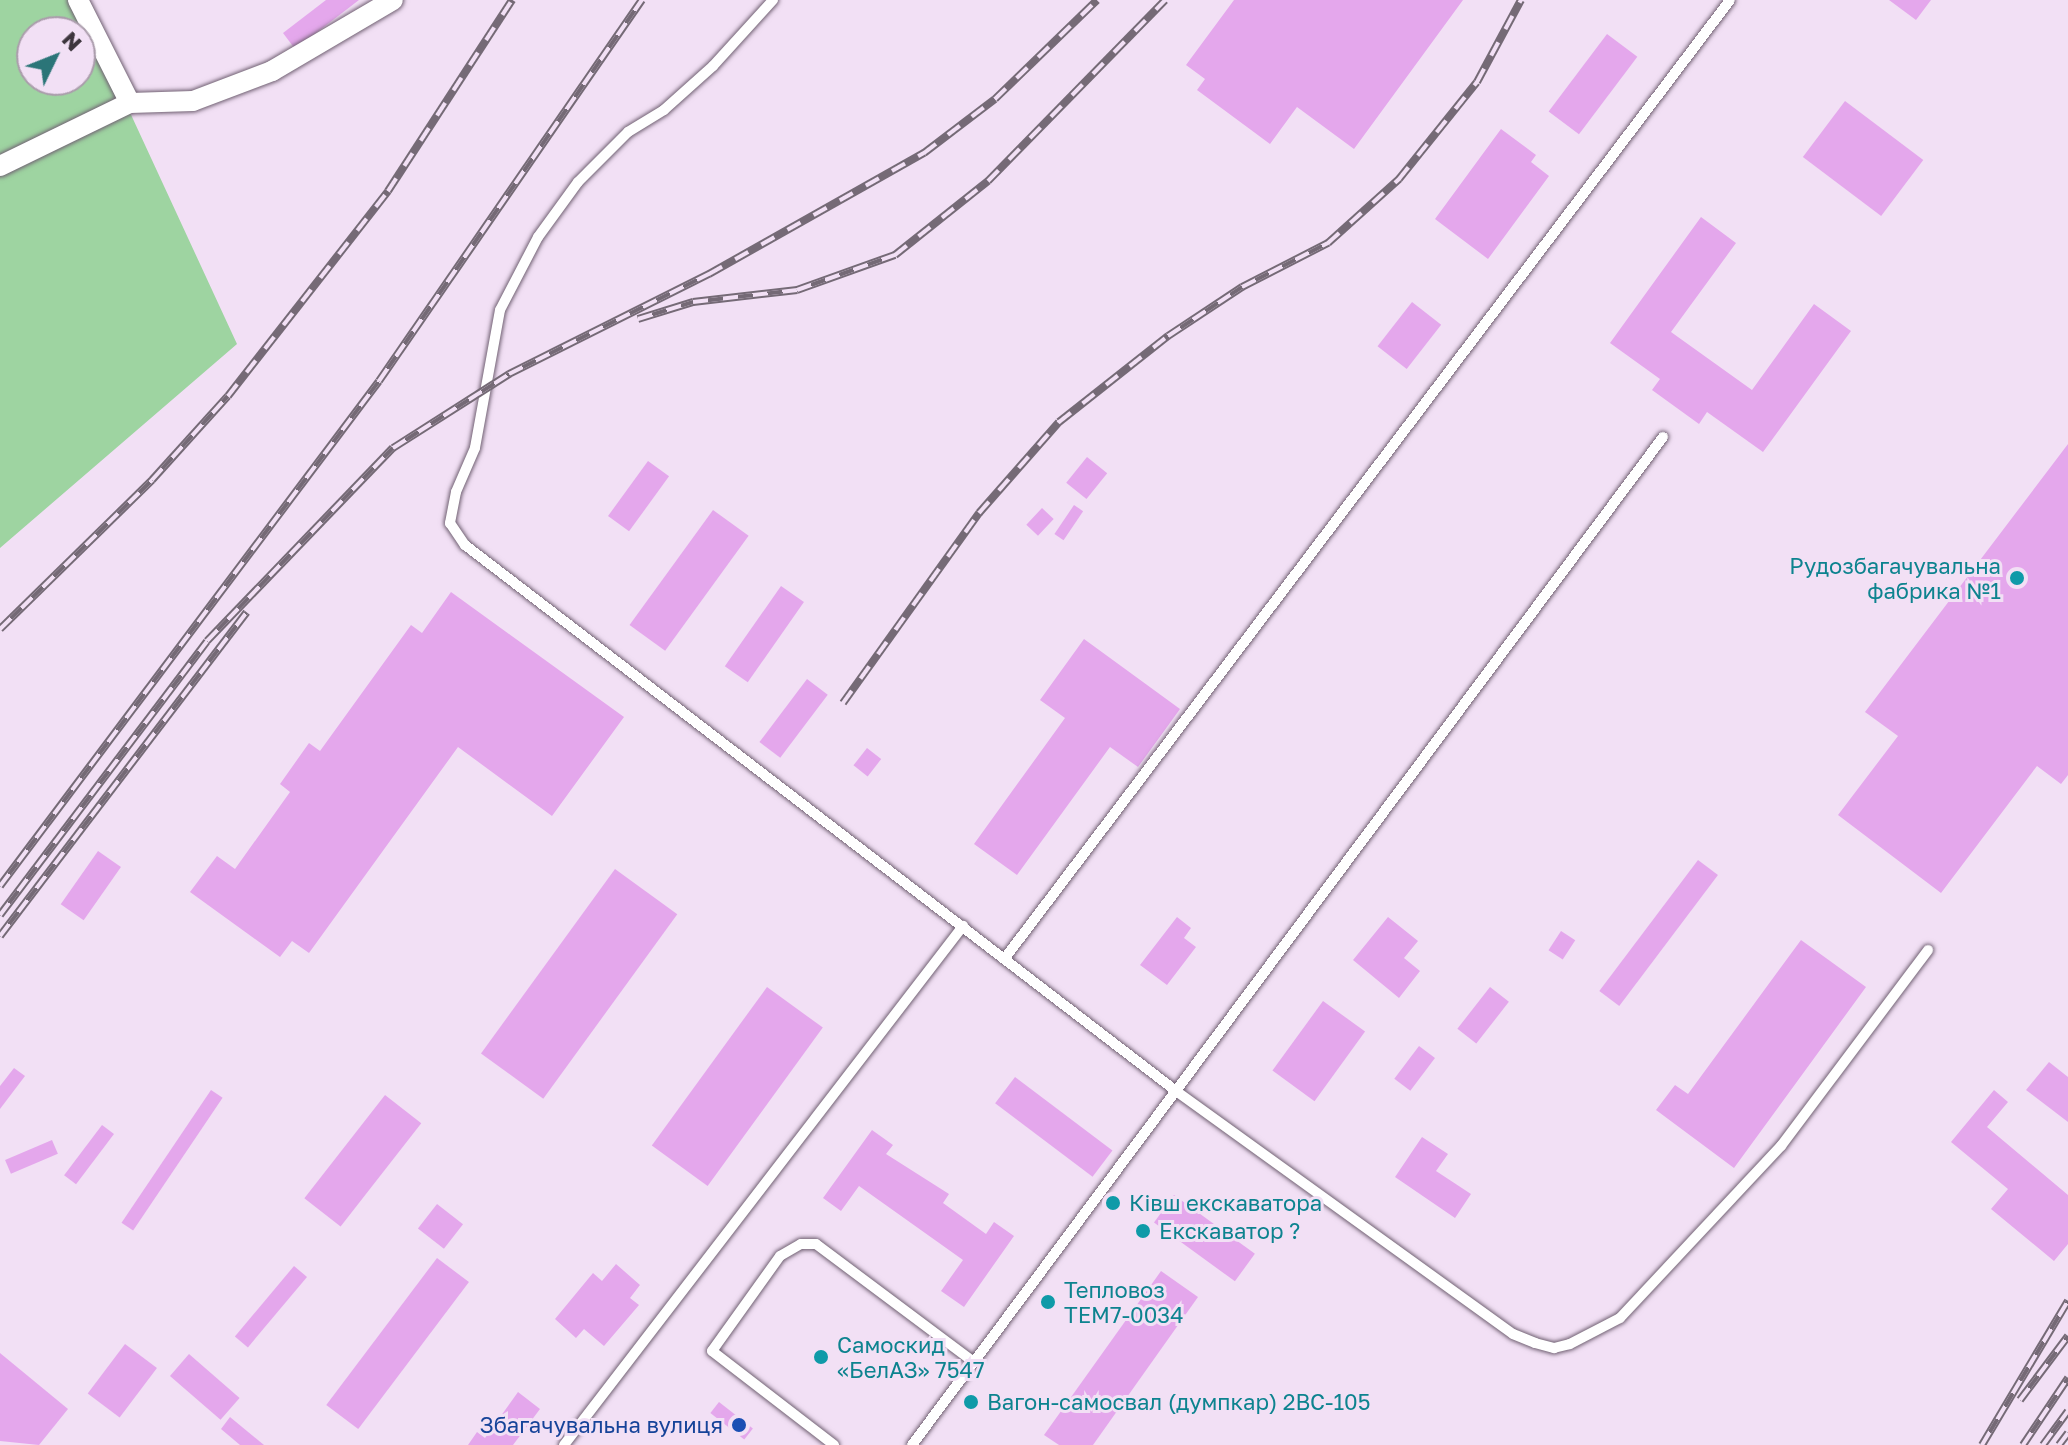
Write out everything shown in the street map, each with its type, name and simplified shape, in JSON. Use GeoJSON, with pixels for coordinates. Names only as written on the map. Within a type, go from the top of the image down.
{"type":"FeatureCollection","features":[{"type":"Feature","properties":{"kind":"street"},"geometry":{"type":"LineString","coordinates":[[78,0],[130,103]]}},
{"type":"Feature","properties":{"kind":"street"},"geometry":{"type":"LineString","coordinates":[[0,166],[130,103],[193,101],[272,71],[393,0]]}},
{"type":"Feature","properties":{"kind":"lane"},"geometry":{"type":"LineString","coordinates":[[773,0],[713,66],[664,110],[628,132],[578,182],[538,237],[500,310],[475,448],[450,523],[465,545],[1176,1091],[1513,1334],[1554,1348],[1591,1337],[1620,1318],[1781,1146],[1928,950]]}},
{"type":"Feature","properties":{"kind":"lane"},"geometry":{"type":"LineString","coordinates":[[1005,958],[1730,0]]}},
{"type":"Feature","properties":{"kind":"lane"},"geometry":{"type":"LineString","coordinates":[[912,1445],[1663,437]]}},
{"type":"Feature","properties":{"kind":"lane"},"geometry":{"type":"LineString","coordinates":[[564,1445],[963,926]]}},
{"type":"Feature","properties":{"kind":"lane"},"geometry":{"type":"LineString","coordinates":[[834,1445],[712,1351],[780,1256],[801,1244],[816,1244],[974,1362]]}},
{"type":"Feature","properties":{"kind":"green space"},"geometry":{"type":"Polygon","coordinates":[[[0,0],[78,0],[85,16],[16,16],[16,96],[96,96],[96,39],[237,344],[0,548],[0,0]]]}},
{"type":"Feature","properties":{"kind":"building"},"geometry":{"type":"Polygon","coordinates":[[[326,0],[359,0],[295,49],[283,33],[326,0]]]}},
{"type":"Feature","properties":{"kind":"building"},"geometry":{"type":"Polygon","coordinates":[[[1234,0],[1463,0],[1354,149],[1297,107],[1270,144],[1197,90],[1205,79],[1186,65],[1234,0]]]}},
{"type":"Feature","properties":{"kind":"building"},"geometry":{"type":"Polygon","coordinates":[[[1889,0],[1931,0],[1916,20],[1889,0]]]}},
{"type":"Feature","properties":{"kind":"building"},"geometry":{"type":"Polygon","coordinates":[[[1607,34],[1637,57],[1579,134],[1549,111],[1607,34]]]}},
{"type":"Feature","properties":{"kind":"building"},"geometry":{"type":"Polygon","coordinates":[[[1845,101],[1923,160],[1881,216],[1803,157],[1845,101]]]}},
{"type":"Feature","properties":{"kind":"building"},"geometry":{"type":"Polygon","coordinates":[[[1501,129],[1536,155],[1531,162],[1549,176],[1488,259],[1435,219],[1501,129]]]}},
{"type":"Feature","properties":{"kind":"building"},"geometry":{"type":"Polygon","coordinates":[[[1701,217],[1736,243],[1671,332],[1752,390],[1814,304],[1851,331],[1763,452],[1707,412],[1699,424],[1652,390],[1660,379],[1610,343],[1701,217]]]}},
{"type":"Feature","properties":{"kind":"building"},"geometry":{"type":"Polygon","coordinates":[[[1412,302],[1441,325],[1407,369],[1378,346],[1412,302]]]}},
{"type":"Feature","properties":{"kind":"building","name":"Рудозбагачувальна фабрика №1"},"geometry":{"type":"Polygon","coordinates":[[[2068,444],[2068,775],[2061,784],[2037,766],[1941,893],[1838,815],[1898,736],[1865,712],[2068,444]]]}},
{"type":"Feature","properties":{"kind":"building"},"geometry":{"type":"Polygon","coordinates":[[[1087,457],[1107,473],[1086,499],[1066,483],[1087,457]]]}},
{"type":"Feature","properties":{"kind":"building"},"geometry":{"type":"Polygon","coordinates":[[[648,461],[669,476],[629,531],[608,516],[648,461]]]}},
{"type":"Feature","properties":{"kind":"building"},"geometry":{"type":"Polygon","coordinates":[[[1074,505],[1083,511],[1064,540],[1054,534],[1074,505]]]}},
{"type":"Feature","properties":{"kind":"building"},"geometry":{"type":"Polygon","coordinates":[[[1042,508],[1054,519],[1038,536],[1026,525],[1042,508]]]}},
{"type":"Feature","properties":{"kind":"building"},"geometry":{"type":"Polygon","coordinates":[[[713,510],[749,536],[665,651],[630,625],[713,510]]]}},
{"type":"Feature","properties":{"kind":"building"},"geometry":{"type":"Polygon","coordinates":[[[781,586],[804,602],[748,682],[725,666],[781,586]]]}},
{"type":"Feature","properties":{"kind":"building"},"geometry":{"type":"Polygon","coordinates":[[[451,592],[624,717],[552,816],[458,747],[309,953],[292,941],[280,957],[190,892],[217,856],[235,869],[290,792],[280,784],[309,743],[320,751],[411,625],[422,633],[451,592]]]}},
{"type":"Feature","properties":{"kind":"building"},"geometry":{"type":"Polygon","coordinates":[[[1084,639],[1180,709],[1138,767],[1110,747],[1017,875],[974,844],[1065,718],[1040,700],[1084,639]]]}},
{"type":"Feature","properties":{"kind":"building"},"geometry":{"type":"Polygon","coordinates":[[[807,679],[828,695],[780,758],[759,742],[807,679]]]}},
{"type":"Feature","properties":{"kind":"building"},"geometry":{"type":"Polygon","coordinates":[[[867,748],[881,759],[868,776],[853,765],[867,748]]]}},
{"type":"Feature","properties":{"kind":"building"},"geometry":{"type":"Polygon","coordinates":[[[98,851],[121,867],[84,920],[61,904],[98,851]]]}},
{"type":"Feature","properties":{"kind":"building"},"geometry":{"type":"Polygon","coordinates":[[[1698,860],[1718,875],[1619,1006],[1599,991],[1698,860]]]}},
{"type":"Feature","properties":{"kind":"building"},"geometry":{"type":"Polygon","coordinates":[[[615,869],[677,914],[543,1099],[481,1053],[615,869]]]}},
{"type":"Feature","properties":{"kind":"building"},"geometry":{"type":"Polygon","coordinates":[[[1177,917],[1191,928],[1184,938],[1196,947],[1167,985],[1140,965],[1177,917]]]}},
{"type":"Feature","properties":{"kind":"building"},"geometry":{"type":"Polygon","coordinates":[[[1388,917],[1418,941],[1404,958],[1420,971],[1399,998],[1353,960],[1388,917]]]}},
{"type":"Feature","properties":{"kind":"building"},"geometry":{"type":"Polygon","coordinates":[[[1561,931],[1575,940],[1563,960],[1548,950],[1561,931]]]}},
{"type":"Feature","properties":{"kind":"building"},"geometry":{"type":"Polygon","coordinates":[[[1801,940],[1866,987],[1734,1168],[1656,1110],[1675,1085],[1688,1094],[1801,940]]]}},
{"type":"Feature","properties":{"kind":"building"},"geometry":{"type":"Polygon","coordinates":[[[767,987],[823,1028],[708,1186],[652,1146],[767,987]]]}},
{"type":"Feature","properties":{"kind":"building"},"geometry":{"type":"Polygon","coordinates":[[[1490,987],[1509,1002],[1476,1044],[1457,1029],[1490,987]]]}},
{"type":"Feature","properties":{"kind":"building"},"geometry":{"type":"Polygon","coordinates":[[[1323,1001],[1365,1032],[1315,1101],[1272,1071],[1323,1001]]]}},
{"type":"Feature","properties":{"kind":"building"},"geometry":{"type":"Polygon","coordinates":[[[1419,1046],[1435,1058],[1410,1091],[1394,1079],[1419,1046]]]}},
{"type":"Feature","properties":{"kind":"building"},"geometry":{"type":"Polygon","coordinates":[[[2049,1062],[2068,1077],[2068,1122],[2026,1090],[2049,1062]]]}},
{"type":"Feature","properties":{"kind":"building"},"geometry":{"type":"Polygon","coordinates":[[[14,1068],[25,1076],[0,1109],[0,1086],[14,1068]]]}},
{"type":"Feature","properties":{"kind":"building"},"geometry":{"type":"Polygon","coordinates":[[[1015,1077],[1112,1150],[1093,1177],[995,1103],[1015,1077]]]}},
{"type":"Feature","properties":{"kind":"building"},"geometry":{"type":"Polygon","coordinates":[[[211,1090],[223,1098],[133,1230],[122,1223],[211,1090]]]}},
{"type":"Feature","properties":{"kind":"building"},"geometry":{"type":"Polygon","coordinates":[[[1994,1090],[2008,1102],[1987,1127],[2068,1195],[2068,1244],[2054,1261],[1991,1209],[2008,1189],[1951,1142],[1994,1090]]]}},
{"type":"Feature","properties":{"kind":"building"},"geometry":{"type":"Polygon","coordinates":[[[385,1095],[421,1123],[341,1227],[304,1198],[385,1095]]]}},
{"type":"Feature","properties":{"kind":"building"},"geometry":{"type":"Polygon","coordinates":[[[102,1125],[114,1134],[76,1184],[64,1175],[102,1125]]]}},
{"type":"Feature","properties":{"kind":"building"},"geometry":{"type":"Polygon","coordinates":[[[872,1130],[893,1145],[886,1154],[949,1194],[943,1203],[986,1234],[994,1222],[1014,1236],[964,1307],[941,1291],[963,1260],[859,1186],[841,1211],[823,1198],[872,1130]]]}},
{"type":"Feature","properties":{"kind":"building"},"geometry":{"type":"Polygon","coordinates":[[[1422,1137],[1448,1154],[1436,1171],[1471,1194],[1455,1218],[1395,1177],[1422,1137]]]}},
{"type":"Feature","properties":{"kind":"building"},"geometry":{"type":"Polygon","coordinates":[[[52,1140],[58,1154],[11,1174],[5,1160],[52,1140]]]}},
{"type":"Feature","properties":{"kind":"building"},"geometry":{"type":"Polygon","coordinates":[[[1174,1195],[1255,1254],[1235,1281],[1154,1223],[1174,1195]]]}},
{"type":"Feature","properties":{"kind":"building"},"geometry":{"type":"Polygon","coordinates":[[[437,1204],[463,1224],[444,1249],[418,1228],[437,1204]]]}},
{"type":"Feature","properties":{"kind":"building"},"geometry":{"type":"Polygon","coordinates":[[[437,1258],[469,1282],[358,1429],[326,1405],[437,1258]]]}},
{"type":"Feature","properties":{"kind":"building"},"geometry":{"type":"Polygon","coordinates":[[[616,1264],[640,1285],[630,1298],[639,1305],[604,1346],[584,1329],[576,1338],[555,1319],[593,1273],[602,1281],[616,1264]]]}},
{"type":"Feature","properties":{"kind":"building"},"geometry":{"type":"Polygon","coordinates":[[[294,1266],[307,1277],[248,1347],[235,1336],[294,1266]]]}},
{"type":"Feature","properties":{"kind":"building"},"geometry":{"type":"Polygon","coordinates":[[[1161,1271],[1198,1297],[1093,1445],[1059,1445],[1044,1435],[1161,1271]]]}},
{"type":"Feature","properties":{"kind":"building"},"geometry":{"type":"Polygon","coordinates":[[[125,1344],[157,1368],[120,1418],[88,1394],[125,1344]]]}},
{"type":"Feature","properties":{"kind":"building"},"geometry":{"type":"Polygon","coordinates":[[[0,1353],[68,1409],[39,1445],[0,1441],[0,1353]]]}},
{"type":"Feature","properties":{"kind":"building"},"geometry":{"type":"Polygon","coordinates":[[[189,1354],[240,1398],[221,1420],[170,1376],[189,1354]]]}},
{"type":"Feature","properties":{"kind":"building"},"geometry":{"type":"Polygon","coordinates":[[[518,1392],[540,1409],[513,1445],[468,1445],[477,1432],[485,1438],[518,1392]]]}},
{"type":"Feature","properties":{"kind":"building"},"geometry":{"type":"Polygon","coordinates":[[[719,1402],[753,1428],[744,1440],[710,1413],[719,1402]]]}},
{"type":"Feature","properties":{"kind":"building"},"geometry":{"type":"Polygon","coordinates":[[[230,1417],[264,1445],[240,1445],[221,1429],[230,1417]]]}},
{"type":"Feature","properties":{"kind":"railway"},"geometry":{"type":"LineString","coordinates":[[0,629],[152,480],[228,396],[388,191],[512,0]]}},
{"type":"Feature","properties":{"kind":"railway"},"geometry":{"type":"LineString","coordinates":[[0,886],[379,381],[642,0]]}},
{"type":"Feature","properties":{"kind":"railway"},"geometry":{"type":"LineString","coordinates":[[0,915],[207,641],[393,448],[509,374],[709,274],[924,153],[995,99],[1097,0]]}},
{"type":"Feature","properties":{"kind":"railway"},"geometry":{"type":"LineString","coordinates":[[638,319],[693,302],[797,290],[895,255],[988,181],[1165,0]]}},
{"type":"Feature","properties":{"kind":"railway"},"geometry":{"type":"LineString","coordinates":[[843,703],[979,513],[1059,422],[1168,336],[1242,287],[1328,243],[1399,179],[1477,82],[1521,0]]}},
{"type":"Feature","properties":{"kind":"railway"},"geometry":{"type":"LineString","coordinates":[[0,936],[247,612]]}},
{"type":"Feature","properties":{"kind":"railway"},"geometry":{"type":"LineString","coordinates":[[1982,1445],[2068,1301]]}},
{"type":"Feature","properties":{"kind":"railway"},"geometry":{"type":"LineString","coordinates":[[2020,1400],[2068,1336]]}},
{"type":"Feature","properties":{"kind":"railway"},"geometry":{"type":"LineString","coordinates":[[2023,1445],[2068,1378]]}},
{"type":"Feature","properties":{"kind":"railway"},"geometry":{"type":"LineString","coordinates":[[2043,1445],[2068,1411]]}},
{"type":"Feature","properties":{"kind":"railway"},"geometry":{"type":"LineString","coordinates":[[2059,1445],[2068,1433]]}},
{"type":"Feature","properties":{"kind":"place","name":"Рудозбагачувальна фабрика №1"},"geometry":{"type":"Point","coordinates":[2017,578]}},
{"type":"Feature","properties":{"kind":"place","name":"Ківш екскаватора"},"geometry":{"type":"Point","coordinates":[1113,1203]}},
{"type":"Feature","properties":{"kind":"place","name":"Екскаватор ?"},"geometry":{"type":"Point","coordinates":[1143,1231]}},
{"type":"Feature","properties":{"kind":"place","name":"Тепловоз ТЕМ7-0034"},"geometry":{"type":"Point","coordinates":[1048,1302]}},
{"type":"Feature","properties":{"kind":"place","name":"Самоскид «БелАЗ» 7547"},"geometry":{"type":"Point","coordinates":[821,1357]}},
{"type":"Feature","properties":{"kind":"place","name":"Вагон-самосвал (думпкар) 2ВС-105"},"geometry":{"type":"Point","coordinates":[971,1402]}},
{"type":"Feature","properties":{"kind":"place","name":"Збагачувальна вулиця"},"geometry":{"type":"Point","coordinates":[739,1425]}}]}
